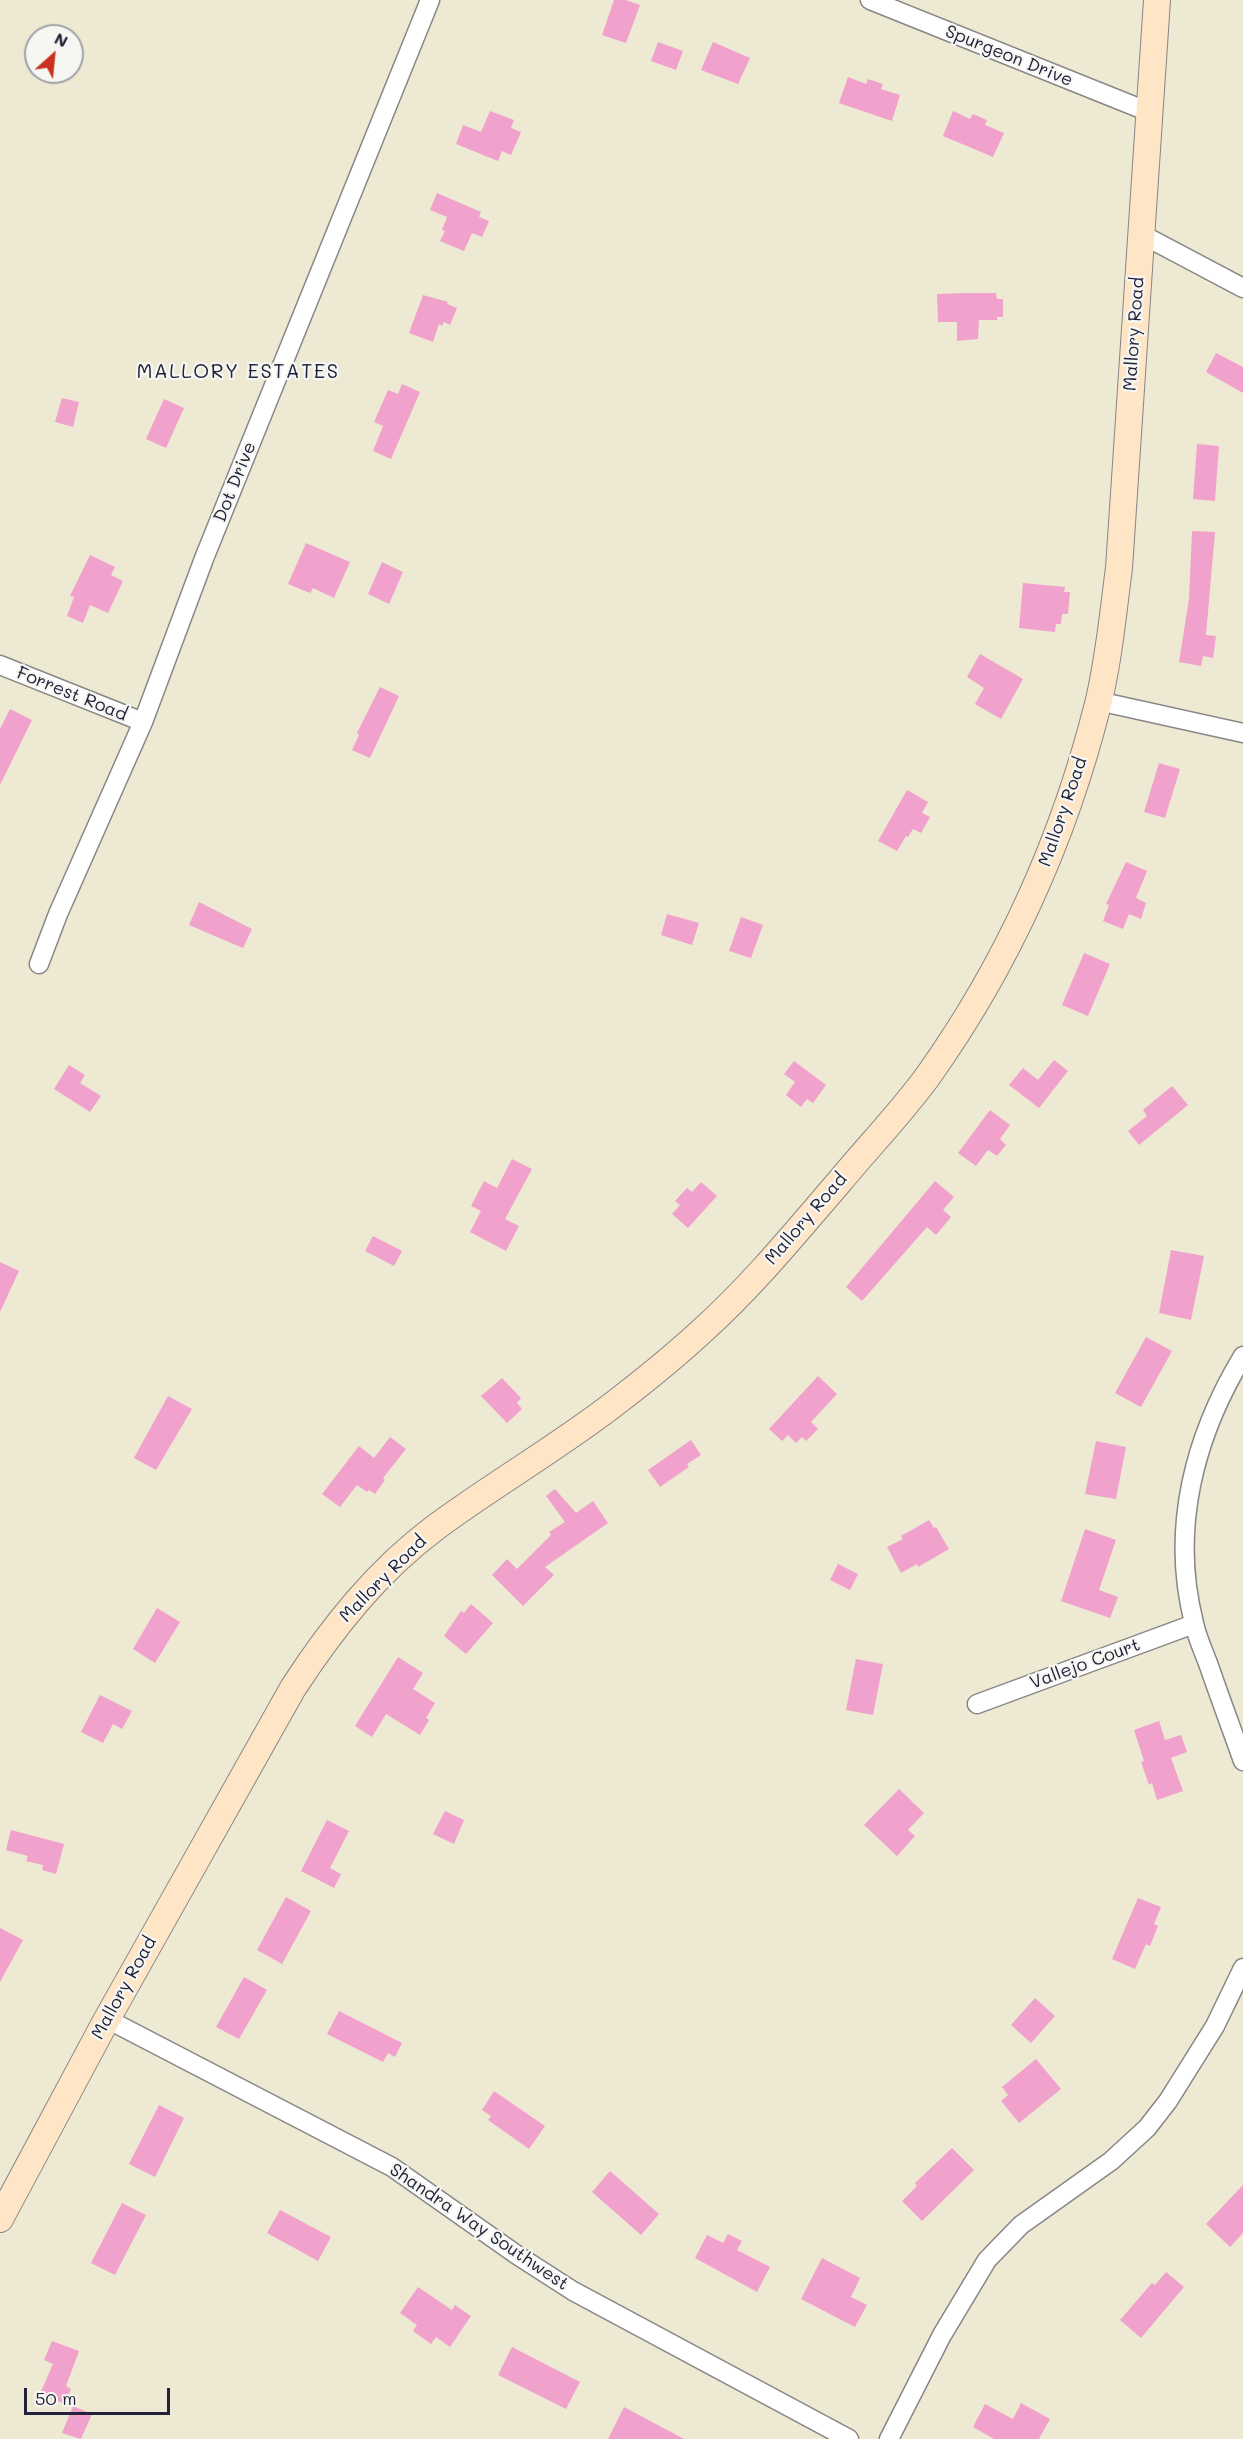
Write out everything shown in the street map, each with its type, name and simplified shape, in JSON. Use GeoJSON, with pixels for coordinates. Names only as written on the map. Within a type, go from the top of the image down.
{"type":"FeatureCollection","features":[{"type":"Feature","properties":{"kind":"street","name":"Dot Drive"},"geometry":{"type":"LineString","coordinates":[[39,964],[58,914],[143,722],[205,555],[430,0]]}},
{"type":"Feature","properties":{"kind":"street","name":"Spurgeon Drive"},"geometry":{"type":"LineString","coordinates":[[870,0],[1149,112]]}},
{"type":"Feature","properties":{"kind":"street","name":"Mallory Road"},"geometry":{"type":"LineString","coordinates":[[0,2219],[106,2019],[293,1688],[321,1645],[353,1605],[392,1564],[434,1528],[613,1405],[703,1331],[780,1252],[926,1078],[983,992],[1031,900],[1070,804],[1098,701],[1110,636],[1119,568],[1157,0]]}},
{"type":"Feature","properties":{"kind":"street"},"geometry":{"type":"LineString","coordinates":[[1141,234],[1243,288]]}},
{"type":"Feature","properties":{"kind":"street","name":"Forrest Road"},"geometry":{"type":"LineString","coordinates":[[0,665],[143,722]]}},
{"type":"Feature","properties":{"kind":"street"},"geometry":{"type":"LineString","coordinates":[[1098,701],[1243,733]]}},
{"type":"Feature","properties":{"kind":"street"},"geometry":{"type":"LineString","coordinates":[[1243,1356],[1229,1378],[1203,1436],[1190,1486],[1185,1532],[1186,1578],[1194,1624],[1243,1761]]}},
{"type":"Feature","properties":{"kind":"street","name":"Vallejo Court"},"geometry":{"type":"LineString","coordinates":[[977,1704],[1194,1624]]}},
{"type":"Feature","properties":{"kind":"street"},"geometry":{"type":"LineString","coordinates":[[890,2439],[942,2335],[987,2260],[1021,2225],[1111,2162],[1147,2128],[1168,2102],[1215,2026],[1243,1968]]}},
{"type":"Feature","properties":{"kind":"street","name":"Shandra Way Southwest"},"geometry":{"type":"LineString","coordinates":[[106,2019],[392,2167],[517,2255],[573,2291],[849,2439]]}},
{"type":"Feature","properties":{"kind":"building"},"geometry":{"type":"Polygon","coordinates":[[[614,0],[626,0],[640,5],[626,43],[602,35],[614,0]]]}},
{"type":"Feature","properties":{"kind":"building"},"geometry":{"type":"Polygon","coordinates":[[[658,42],[683,51],[676,70],[651,61],[658,42]]]}},
{"type":"Feature","properties":{"kind":"building"},"geometry":{"type":"Polygon","coordinates":[[[713,42],[750,58],[738,84],[701,70],[713,42]]]}},
{"type":"Feature","properties":{"kind":"building"},"geometry":{"type":"Polygon","coordinates":[[[848,77],[866,84],[868,79],[883,84],[881,89],[900,95],[892,121],[839,103],[848,77]]]}},
{"type":"Feature","properties":{"kind":"building"},"geometry":{"type":"Polygon","coordinates":[[[490,111],[514,120],[511,128],[521,132],[511,155],[502,151],[498,161],[456,144],[463,125],[481,132],[490,111]]]}},
{"type":"Feature","properties":{"kind":"building"},"geometry":{"type":"Polygon","coordinates":[[[953,111],[970,119],[973,114],[987,120],[985,125],[1004,133],[993,157],[943,136],[953,111]]]}},
{"type":"Feature","properties":{"kind":"building"},"geometry":{"type":"Polygon","coordinates":[[[437,193],[481,212],[479,217],[489,221],[482,237],[472,233],[464,251],[440,241],[445,231],[442,230],[447,217],[430,210],[437,193]]]}},
{"type":"Feature","properties":{"kind":"building"},"geometry":{"type":"Polygon","coordinates":[[[996,293],[997,299],[1003,299],[1003,317],[997,317],[997,320],[979,320],[978,339],[957,341],[957,322],[938,322],[937,294],[996,293]]]}},
{"type":"Feature","properties":{"kind":"building"},"geometry":{"type":"Polygon","coordinates":[[[423,295],[448,302],[447,304],[457,308],[450,325],[444,322],[442,326],[439,324],[433,342],[409,333],[423,295]]]}},
{"type":"Feature","properties":{"kind":"building"},"geometry":{"type":"Polygon","coordinates":[[[1216,353],[1243,367],[1243,393],[1206,372],[1216,353]]]}},
{"type":"Feature","properties":{"kind":"building"},"geometry":{"type":"Polygon","coordinates":[[[402,384],[420,392],[391,459],[373,451],[383,426],[374,422],[388,390],[398,394],[402,384]]]}},
{"type":"Feature","properties":{"kind":"building"},"geometry":{"type":"Polygon","coordinates":[[[62,398],[79,402],[73,427],[55,422],[62,398]]]}},
{"type":"Feature","properties":{"kind":"building"},"geometry":{"type":"Polygon","coordinates":[[[164,399],[184,408],[166,448],[146,439],[164,399]]]}},
{"type":"Feature","properties":{"kind":"building"},"geometry":{"type":"Polygon","coordinates":[[[1197,444],[1219,446],[1215,501],[1193,499],[1197,444]]]}},
{"type":"Feature","properties":{"kind":"building"},"geometry":{"type":"Polygon","coordinates":[[[1192,531],[1215,532],[1206,635],[1216,636],[1213,658],[1203,656],[1201,666],[1179,662],[1189,599],[1192,531]]]}},
{"type":"Feature","properties":{"kind":"building"},"geometry":{"type":"Polygon","coordinates":[[[306,543],[350,562],[334,598],[313,588],[310,593],[288,584],[306,543]]]}},
{"type":"Feature","properties":{"kind":"building"},"geometry":{"type":"Polygon","coordinates":[[[90,555],[115,567],[111,575],[123,581],[108,613],[90,605],[83,623],[67,616],[74,597],[70,596],[90,555]]]}},
{"type":"Feature","properties":{"kind":"building"},"geometry":{"type":"Polygon","coordinates":[[[382,562],[403,572],[389,604],[368,594],[382,562]]]}},
{"type":"Feature","properties":{"kind":"building"},"geometry":{"type":"Polygon","coordinates":[[[1023,583],[1065,587],[1064,592],[1070,592],[1068,614],[1062,614],[1061,624],[1056,624],[1055,632],[1019,628],[1023,583]]]}},
{"type":"Feature","properties":{"kind":"building"},"geometry":{"type":"Polygon","coordinates":[[[980,654],[1023,679],[1001,719],[975,704],[984,688],[967,677],[980,654]]]}},
{"type":"Feature","properties":{"kind":"building"},"geometry":{"type":"Polygon","coordinates":[[[380,687],[399,696],[370,758],[352,750],[359,735],[357,733],[380,687]]]}},
{"type":"Feature","properties":{"kind":"building"},"geometry":{"type":"Polygon","coordinates":[[[10,709],[32,720],[0,785],[0,729],[10,709]]]}},
{"type":"Feature","properties":{"kind":"building"},"geometry":{"type":"Polygon","coordinates":[[[1159,763],[1180,769],[1165,818],[1144,812],[1159,763]]]}},
{"type":"Feature","properties":{"kind":"building"},"geometry":{"type":"Polygon","coordinates":[[[907,790],[928,802],[922,813],[930,817],[921,833],[913,829],[897,851],[878,841],[907,790]]]}},
{"type":"Feature","properties":{"kind":"building"},"geometry":{"type":"Polygon","coordinates":[[[1126,862],[1147,871],[1136,898],[1146,903],[1141,919],[1129,914],[1123,929],[1103,921],[1109,905],[1106,904],[1126,862]]]}},
{"type":"Feature","properties":{"kind":"building"},"geometry":{"type":"Polygon","coordinates":[[[199,902],[252,929],[243,948],[189,925],[199,902]]]}},
{"type":"Feature","properties":{"kind":"building"},"geometry":{"type":"Polygon","coordinates":[[[667,914],[699,923],[692,945],[661,935],[667,914]]]}},
{"type":"Feature","properties":{"kind":"building"},"geometry":{"type":"Polygon","coordinates":[[[741,917],[763,925],[751,958],[729,951],[741,917]]]}},
{"type":"Feature","properties":{"kind":"building"},"geometry":{"type":"Polygon","coordinates":[[[1084,953],[1110,964],[1088,1016],[1062,1005],[1084,953]]]}},
{"type":"Feature","properties":{"kind":"building"},"geometry":{"type":"Polygon","coordinates":[[[1054,1060],[1068,1071],[1039,1108],[1009,1085],[1023,1068],[1038,1080],[1054,1060]]]}},
{"type":"Feature","properties":{"kind":"building"},"geometry":{"type":"Polygon","coordinates":[[[794,1061],[826,1085],[813,1103],[807,1099],[801,1107],[786,1095],[795,1082],[784,1074],[794,1061]]]}},
{"type":"Feature","properties":{"kind":"building"},"geometry":{"type":"Polygon","coordinates":[[[69,1065],[85,1075],[80,1083],[101,1096],[90,1112],[54,1089],[69,1065]]]}},
{"type":"Feature","properties":{"kind":"building"},"geometry":{"type":"Polygon","coordinates":[[[1172,1086],[1188,1105],[1139,1145],[1128,1131],[1147,1116],[1143,1110],[1172,1086]]]}},
{"type":"Feature","properties":{"kind":"building"},"geometry":{"type":"Polygon","coordinates":[[[990,1110],[1010,1125],[1000,1139],[1006,1145],[997,1156],[988,1150],[976,1166],[958,1153],[990,1110]]]}},
{"type":"Feature","properties":{"kind":"building"},"geometry":{"type":"Polygon","coordinates":[[[512,1159],[532,1169],[505,1219],[519,1226],[506,1251],[470,1232],[481,1211],[471,1206],[484,1181],[497,1188],[512,1159]]]}},
{"type":"Feature","properties":{"kind":"building"},"geometry":{"type":"Polygon","coordinates":[[[935,1181],[954,1197],[943,1210],[951,1217],[936,1235],[927,1227],[862,1301],[846,1287],[935,1181]]]}},
{"type":"Feature","properties":{"kind":"building"},"geometry":{"type":"Polygon","coordinates":[[[701,1182],[717,1196],[688,1228],[672,1214],[680,1205],[675,1201],[687,1188],[692,1192],[701,1182]]]}},
{"type":"Feature","properties":{"kind":"building"},"geometry":{"type":"Polygon","coordinates":[[[373,1236],[402,1251],[394,1266],[365,1251],[373,1236]]]}},
{"type":"Feature","properties":{"kind":"building"},"geometry":{"type":"Polygon","coordinates":[[[1171,1250],[1204,1256],[1191,1320],[1159,1313],[1171,1250]]]}},
{"type":"Feature","properties":{"kind":"building"},"geometry":{"type":"Polygon","coordinates":[[[0,1262],[19,1271],[0,1312],[0,1262]]]}},
{"type":"Feature","properties":{"kind":"building"},"geometry":{"type":"Polygon","coordinates":[[[1146,1337],[1172,1351],[1141,1407],[1115,1393],[1146,1337]]]}},
{"type":"Feature","properties":{"kind":"building"},"geometry":{"type":"Polygon","coordinates":[[[818,1376],[837,1394],[811,1422],[818,1429],[806,1441],[802,1437],[796,1443],[788,1435],[782,1441],[769,1429],[818,1376]]]}},
{"type":"Feature","properties":{"kind":"building"},"geometry":{"type":"Polygon","coordinates":[[[502,1378],[521,1398],[517,1403],[522,1409],[507,1423],[481,1396],[502,1378]]]}},
{"type":"Feature","properties":{"kind":"building"},"geometry":{"type":"Polygon","coordinates":[[[168,1396],[192,1409],[156,1470],[134,1458],[168,1396]]]}},
{"type":"Feature","properties":{"kind":"building"},"geometry":{"type":"Polygon","coordinates":[[[390,1437],[406,1449],[383,1478],[385,1480],[375,1494],[357,1485],[340,1507],[322,1494],[359,1446],[374,1458],[390,1437]]]}},
{"type":"Feature","properties":{"kind":"building"},"geometry":{"type":"Polygon","coordinates":[[[691,1440],[701,1455],[687,1464],[689,1467],[660,1487],[648,1470],[691,1440]]]}},
{"type":"Feature","properties":{"kind":"building"},"geometry":{"type":"Polygon","coordinates":[[[1096,1441],[1126,1447],[1116,1499],[1085,1494],[1096,1441]]]}},
{"type":"Feature","properties":{"kind":"building"},"geometry":{"type":"Polygon","coordinates":[[[555,1489],[576,1513],[593,1501],[608,1523],[545,1567],[554,1575],[523,1606],[492,1575],[507,1559],[517,1569],[551,1535],[549,1532],[565,1522],[546,1496],[555,1489]]]}},
{"type":"Feature","properties":{"kind":"building"},"geometry":{"type":"Polygon","coordinates":[[[929,1520],[949,1549],[918,1567],[917,1564],[901,1573],[887,1547],[903,1539],[901,1536],[929,1520]]]}},
{"type":"Feature","properties":{"kind":"building"},"geometry":{"type":"Polygon","coordinates":[[[1085,1529],[1116,1540],[1099,1590],[1118,1597],[1110,1618],[1061,1601],[1085,1529]]]}},
{"type":"Feature","properties":{"kind":"building"},"geometry":{"type":"Polygon","coordinates":[[[838,1564],[858,1574],[850,1590],[830,1580],[838,1564]]]}},
{"type":"Feature","properties":{"kind":"building"},"geometry":{"type":"Polygon","coordinates":[[[471,1604],[493,1623],[466,1654],[444,1636],[461,1611],[464,1613],[471,1604]]]}},
{"type":"Feature","properties":{"kind":"building"},"geometry":{"type":"Polygon","coordinates":[[[157,1608],[180,1622],[155,1663],[133,1649],[157,1608]]]}},
{"type":"Feature","properties":{"kind":"building"},"geometry":{"type":"Polygon","coordinates":[[[398,1657],[423,1673],[413,1689],[435,1703],[420,1735],[386,1714],[372,1737],[355,1726],[398,1657]]]}},
{"type":"Feature","properties":{"kind":"building"},"geometry":{"type":"Polygon","coordinates":[[[856,1659],[883,1664],[873,1715],[846,1710],[856,1659]]]}},
{"type":"Feature","properties":{"kind":"building"},"geometry":{"type":"Polygon","coordinates":[[[100,1695],[132,1711],[122,1729],[113,1724],[103,1743],[81,1732],[100,1695]]]}},
{"type":"Feature","properties":{"kind":"building"},"geometry":{"type":"Polygon","coordinates":[[[1159,1721],[1165,1740],[1181,1735],[1187,1752],[1171,1758],[1183,1791],[1157,1800],[1152,1783],[1149,1785],[1141,1762],[1144,1761],[1134,1730],[1159,1721]]]}},
{"type":"Feature","properties":{"kind":"building"},"geometry":{"type":"Polygon","coordinates":[[[899,1789],[924,1813],[908,1830],[915,1836],[897,1856],[864,1825],[899,1789]]]}},
{"type":"Feature","properties":{"kind":"building"},"geometry":{"type":"Polygon","coordinates":[[[445,1811],[464,1820],[454,1844],[433,1834],[445,1811]]]}},
{"type":"Feature","properties":{"kind":"building"},"geometry":{"type":"Polygon","coordinates":[[[327,1820],[349,1831],[330,1868],[341,1874],[334,1888],[301,1871],[327,1820]]]}},
{"type":"Feature","properties":{"kind":"building"},"geometry":{"type":"Polygon","coordinates":[[[11,1830],[64,1844],[56,1874],[42,1870],[43,1865],[26,1861],[28,1856],[6,1850],[11,1830]]]}},
{"type":"Feature","properties":{"kind":"building"},"geometry":{"type":"Polygon","coordinates":[[[286,1897],[311,1911],[282,1964],[257,1950],[286,1897]]]}},
{"type":"Feature","properties":{"kind":"building"},"geometry":{"type":"Polygon","coordinates":[[[1138,1898],[1161,1907],[1154,1924],[1158,1926],[1150,1946],[1146,1944],[1135,1969],[1112,1959],[1138,1898]]]}},
{"type":"Feature","properties":{"kind":"building"},"geometry":{"type":"Polygon","coordinates":[[[0,1928],[23,1940],[0,1982],[0,1928]]]}},
{"type":"Feature","properties":{"kind":"building"},"geometry":{"type":"Polygon","coordinates":[[[244,1977],[267,1990],[239,2039],[216,2027],[244,1977]]]}},
{"type":"Feature","properties":{"kind":"building"},"geometry":{"type":"Polygon","coordinates":[[[1035,1998],[1055,2016],[1031,2043],[1011,2025],[1035,1998]]]}},
{"type":"Feature","properties":{"kind":"building"},"geometry":{"type":"Polygon","coordinates":[[[339,2011],[402,2043],[395,2057],[388,2053],[383,2062],[327,2034],[339,2011]]]}},
{"type":"Feature","properties":{"kind":"building"},"geometry":{"type":"Polygon","coordinates":[[[1036,2059],[1061,2089],[1019,2123],[1001,2101],[1008,2095],[1002,2087],[1036,2059]]]}},
{"type":"Feature","properties":{"kind":"building"},"geometry":{"type":"Polygon","coordinates":[[[494,2091],[545,2126],[529,2149],[488,2120],[491,2116],[482,2110],[494,2091]]]}},
{"type":"Feature","properties":{"kind":"building"},"geometry":{"type":"Polygon","coordinates":[[[159,2105],[184,2118],[155,2177],[129,2164],[159,2105]]]}},
{"type":"Feature","properties":{"kind":"building"},"geometry":{"type":"Polygon","coordinates":[[[952,2148],[974,2170],[922,2221],[902,2201],[917,2186],[915,2183],[952,2148]]]}},
{"type":"Feature","properties":{"kind":"building"},"geometry":{"type":"Polygon","coordinates":[[[610,2171],[659,2214],[641,2235],[592,2192],[610,2171]]]}},
{"type":"Feature","properties":{"kind":"building"},"geometry":{"type":"Polygon","coordinates":[[[1243,2185],[1243,2233],[1230,2247],[1206,2224],[1243,2185]]]}},
{"type":"Feature","properties":{"kind":"building"},"geometry":{"type":"Polygon","coordinates":[[[122,2203],[146,2215],[115,2275],[91,2263],[122,2203]]]}},
{"type":"Feature","properties":{"kind":"building"},"geometry":{"type":"Polygon","coordinates":[[[280,2210],[331,2237],[318,2261],[267,2233],[280,2210]]]}},
{"type":"Feature","properties":{"kind":"building"},"geometry":{"type":"Polygon","coordinates":[[[728,2234],[742,2241],[737,2250],[770,2267],[757,2292],[695,2258],[707,2235],[723,2243],[728,2234]]]}},
{"type":"Feature","properties":{"kind":"building"},"geometry":{"type":"Polygon","coordinates":[[[822,2258],[860,2278],[851,2297],[867,2305],[855,2327],[801,2299],[822,2258]]]}},
{"type":"Feature","properties":{"kind":"building"},"geometry":{"type":"Polygon","coordinates":[[[1166,2272],[1184,2287],[1141,2338],[1120,2320],[1152,2283],[1155,2285],[1166,2272]]]}},
{"type":"Feature","properties":{"kind":"building"},"geometry":{"type":"Polygon","coordinates":[[[418,2287],[452,2310],[455,2305],[471,2316],[450,2347],[436,2337],[431,2344],[413,2331],[417,2325],[400,2313],[418,2287]]]}},
{"type":"Feature","properties":{"kind":"building"},"geometry":{"type":"Polygon","coordinates":[[[52,2341],[79,2351],[66,2386],[71,2389],[65,2404],[40,2394],[53,2364],[44,2360],[52,2341]]]}},
{"type":"Feature","properties":{"kind":"building"},"geometry":{"type":"Polygon","coordinates":[[[512,2347],[580,2382],[566,2409],[498,2375],[512,2347]]]}},
{"type":"Feature","properties":{"kind":"building"},"geometry":{"type":"Polygon","coordinates":[[[1021,2403],[1050,2419],[1039,2439],[994,2439],[973,2427],[985,2404],[1013,2419],[1021,2403]]]}},
{"type":"Feature","properties":{"kind":"building"},"geometry":{"type":"Polygon","coordinates":[[[73,2406],[92,2414],[81,2439],[62,2433],[73,2406]]]}},
{"type":"Feature","properties":{"kind":"building"},"geometry":{"type":"Polygon","coordinates":[[[624,2407],[684,2439],[608,2439],[624,2407]]]}},
{"type":"Feature","properties":{"kind":"district","name":"MALLORY ESTATES"},"geometry":{"type":"Point","coordinates":[238,372]}}]}
